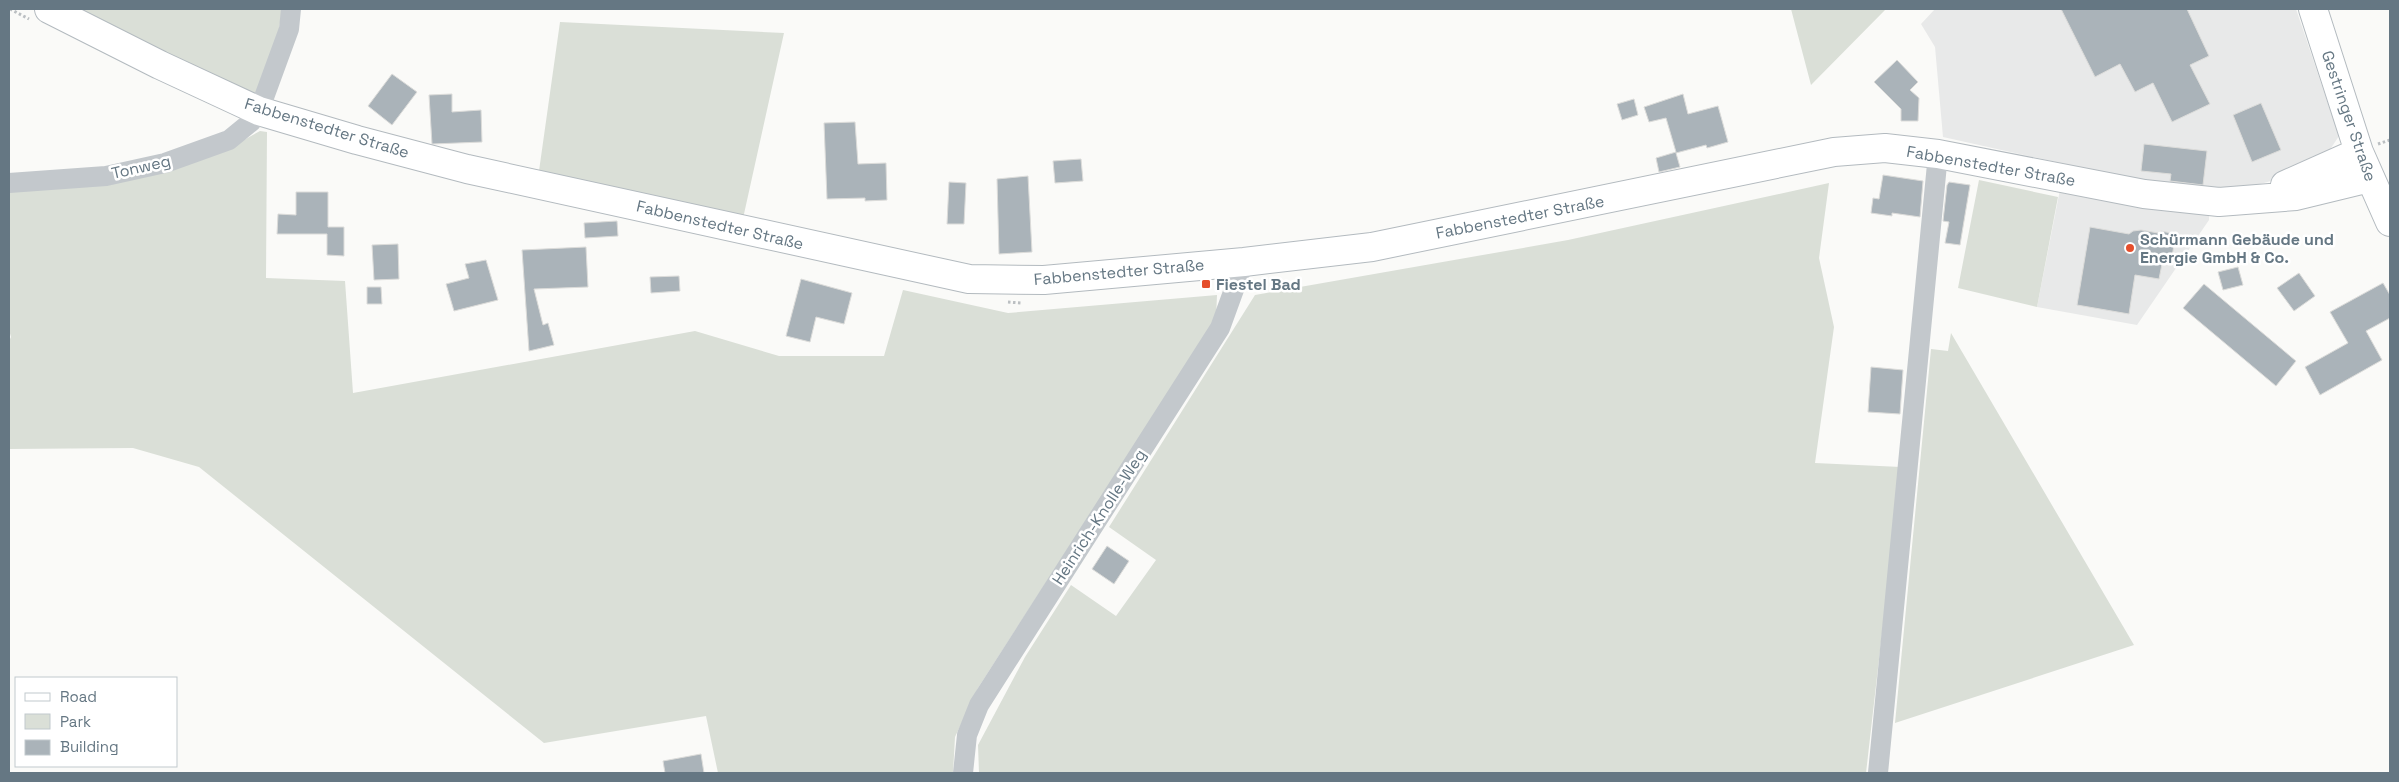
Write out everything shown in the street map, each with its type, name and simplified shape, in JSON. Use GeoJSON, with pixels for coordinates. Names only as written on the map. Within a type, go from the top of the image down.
{"type":"FeatureCollection","features":[{"type":"Feature","properties":{"kind":"street"},"geometry":{"type":"LineString","coordinates":[[259,111],[289,29],[291,9]]}},
{"type":"Feature","properties":{"kind":"street","name":"Gestringer Straße"},"geometry":{"type":"LineString","coordinates":[[2313,9],[2359,152],[2390,222]]}},
{"type":"Feature","properties":{"kind":"street","name":"Fabbenstedter Straße"},"geometry":{"type":"LineString","coordinates":[[41,15],[259,111],[357,140],[467,169],[969,279],[1044,280],[1244,262],[1372,246],[1834,152],[1885,148],[1938,154],[2144,194],[2219,202],[2247,202],[2296,196],[2370,178]]}},
{"type":"Feature","properties":{"kind":"street","name":"Tonweg"},"geometry":{"type":"LineString","coordinates":[[9,183],[106,176],[165,163],[229,140],[251,122],[259,111]]}},
{"type":"Feature","properties":{"kind":"street","name":"Fabbenstedter Straße"},"geometry":{"type":"LineString","coordinates":[[2247,202],[2359,152]]}},
{"type":"Feature","properties":{"kind":"street"},"geometry":{"type":"LineString","coordinates":[[1878,773],[1938,154]]}},
{"type":"Feature","properties":{"kind":"street","name":"Heinrich-Knolle-Weg"},"geometry":{"type":"LineString","coordinates":[[962,773],[967,735],[979,705],[1220,328],[1244,262]]}},
{"type":"Feature","properties":{"kind":"path"},"geometry":{"type":"LineString","coordinates":[[10,9],[41,15]]}},
{"type":"Feature","properties":{"kind":"path"},"geometry":{"type":"LineString","coordinates":[[1005,301],[1013,304],[1022,303]]}},
{"type":"Feature","properties":{"kind":"shaded area"},"geometry":{"type":"Polygon","coordinates":[[[1935,9],[2296,9],[2339,136],[2327,154],[2285,177],[2246,188],[2209,193],[2209,220],[2137,325],[2037,307],[2065,164],[1943,137],[1935,47],[1921,24],[1935,9]]]}},
{"type":"Feature","properties":{"kind":"green space"},"geometry":{"type":"Polygon","coordinates":[[[81,9],[282,9],[279,29],[256,99],[81,9]]]}},
{"type":"Feature","properties":{"kind":"green space"},"geometry":{"type":"Polygon","coordinates":[[[1791,9],[1886,9],[1811,85],[1791,9]]]}},
{"type":"Feature","properties":{"kind":"green space"},"geometry":{"type":"Polygon","coordinates":[[[560,22],[784,33],[742,223],[538,178],[560,22]]]}},
{"type":"Feature","properties":{"kind":"green space"},"geometry":{"type":"Polygon","coordinates":[[[260,131],[267,132],[266,278],[345,281],[353,393],[695,331],[779,356],[884,356],[903,290],[1008,313],[1217,295],[1216,319],[978,688],[955,737],[953,773],[718,773],[706,716],[544,743],[199,467],[133,448],[9,449],[9,341],[11,337],[9,330],[9,192],[233,146],[260,131]]]}},
{"type":"Feature","properties":{"kind":"green space"},"geometry":{"type":"Polygon","coordinates":[[[1979,180],[2058,197],[2037,307],[1958,288],[1979,180]]]}},
{"type":"Feature","properties":{"kind":"green space"},"geometry":{"type":"Polygon","coordinates":[[[1829,183],[1819,258],[1834,327],[1815,463],[1901,467],[1866,773],[979,773],[978,745],[1025,657],[1071,585],[1116,616],[1156,560],[1109,527],[1255,295],[1568,240],[1829,183]]]}},
{"type":"Feature","properties":{"kind":"green space"},"geometry":{"type":"Polygon","coordinates":[[[1951,333],[2134,645],[1895,723],[1931,349],[1948,351],[1951,333]]]}},
{"type":"Feature","properties":{"kind":"building"},"geometry":{"type":"Polygon","coordinates":[[[2061,9],[2187,9],[2209,56],[2190,65],[2210,104],[2172,122],[2153,83],[2135,92],[2120,64],[2095,77],[2061,9]]]}},
{"type":"Feature","properties":{"kind":"building"},"geometry":{"type":"Polygon","coordinates":[[[1897,60],[1918,82],[1910,90],[1919,98],[1918,121],[1901,121],[1901,109],[1874,82],[1897,60]]]}},
{"type":"Feature","properties":{"kind":"building"},"geometry":{"type":"Polygon","coordinates":[[[392,74],[417,92],[392,125],[368,106],[392,74]]]}},
{"type":"Feature","properties":{"kind":"building"},"geometry":{"type":"Polygon","coordinates":[[[452,94],[452,112],[481,110],[482,142],[432,144],[429,95],[452,94]]]}},
{"type":"Feature","properties":{"kind":"building"},"geometry":{"type":"Polygon","coordinates":[[[1683,94],[1688,114],[1718,106],[1728,142],[1707,148],[1706,145],[1676,153],[1680,167],[1659,172],[1656,158],[1676,152],[1666,118],[1649,122],[1644,107],[1683,94]]]}},
{"type":"Feature","properties":{"kind":"building"},"geometry":{"type":"Polygon","coordinates":[[[1634,99],[1638,115],[1622,120],[1617,104],[1634,99]]]}},
{"type":"Feature","properties":{"kind":"building"},"geometry":{"type":"Polygon","coordinates":[[[2261,103],[2281,150],[2252,162],[2233,115],[2261,103]]]}},
{"type":"Feature","properties":{"kind":"building"},"geometry":{"type":"Polygon","coordinates":[[[855,122],[858,164],[886,163],[887,200],[865,201],[865,198],[827,199],[824,123],[855,122]]]}},
{"type":"Feature","properties":{"kind":"building"},"geometry":{"type":"Polygon","coordinates":[[[2144,144],[2207,151],[2203,185],[2170,181],[2171,174],[2141,171],[2144,144]]]}},
{"type":"Feature","properties":{"kind":"building"},"geometry":{"type":"Polygon","coordinates":[[[1081,159],[1083,181],[1055,183],[1053,161],[1081,159]]]}},
{"type":"Feature","properties":{"kind":"building"},"geometry":{"type":"Polygon","coordinates":[[[1883,175],[1923,181],[1920,217],[1892,213],[1892,216],[1871,213],[1873,198],[1879,199],[1883,175]]]}},
{"type":"Feature","properties":{"kind":"building"},"geometry":{"type":"Polygon","coordinates":[[[1028,176],[1032,252],[999,254],[997,179],[1028,176]]]}},
{"type":"Feature","properties":{"kind":"building"},"geometry":{"type":"Polygon","coordinates":[[[949,182],[966,183],[964,224],[947,224],[949,182]]]}},
{"type":"Feature","properties":{"kind":"building"},"geometry":{"type":"Polygon","coordinates":[[[1949,182],[1970,185],[1960,245],[1945,243],[1949,222],[1943,221],[1947,185],[1949,182]]]}},
{"type":"Feature","properties":{"kind":"building"},"geometry":{"type":"Polygon","coordinates":[[[296,192],[328,192],[328,227],[344,227],[344,256],[327,255],[327,234],[277,234],[278,214],[296,215],[296,192]]]}},
{"type":"Feature","properties":{"kind":"building"},"geometry":{"type":"Polygon","coordinates":[[[617,221],[618,236],[585,238],[584,223],[617,221]]]}},
{"type":"Feature","properties":{"kind":"building","name":"Schürmann Gebäude und Energie GmbH & Co."},"geometry":{"type":"Polygon","coordinates":[[[2090,227],[2129,234],[2133,231],[2141,230],[2158,233],[2161,231],[2171,233],[2175,239],[2172,257],[2162,264],[2159,279],[2135,275],[2129,314],[2077,305],[2090,227]]]}},
{"type":"Feature","properties":{"kind":"building"},"geometry":{"type":"Polygon","coordinates":[[[398,244],[399,279],[374,280],[372,245],[398,244]]]}},
{"type":"Feature","properties":{"kind":"building"},"geometry":{"type":"Polygon","coordinates":[[[586,247],[588,287],[534,289],[543,325],[548,323],[554,345],[529,351],[522,250],[586,247]]]}},
{"type":"Feature","properties":{"kind":"building"},"geometry":{"type":"Polygon","coordinates":[[[486,260],[498,300],[454,311],[446,284],[469,278],[465,264],[486,260]]]}},
{"type":"Feature","properties":{"kind":"building"},"geometry":{"type":"Polygon","coordinates":[[[2238,267],[2243,285],[2223,290],[2218,272],[2238,267]]]}},
{"type":"Feature","properties":{"kind":"building"},"geometry":{"type":"Polygon","coordinates":[[[2299,273],[2315,296],[2294,311],[2277,288],[2299,273]]]}},
{"type":"Feature","properties":{"kind":"building"},"geometry":{"type":"Polygon","coordinates":[[[679,276],[680,291],[651,293],[650,277],[679,276]]]}},
{"type":"Feature","properties":{"kind":"building"},"geometry":{"type":"Polygon","coordinates":[[[801,279],[852,293],[844,324],[816,317],[810,342],[786,336],[801,279]]]}},
{"type":"Feature","properties":{"kind":"building"},"geometry":{"type":"Polygon","coordinates":[[[2383,283],[2390,295],[2390,318],[2366,331],[2382,360],[2320,395],[2305,367],[2348,343],[2330,312],[2383,283]]]}},
{"type":"Feature","properties":{"kind":"building"},"geometry":{"type":"Polygon","coordinates":[[[2204,284],[2296,361],[2276,386],[2183,308],[2204,284]]]}},
{"type":"Feature","properties":{"kind":"building"},"geometry":{"type":"Polygon","coordinates":[[[367,287],[381,287],[382,304],[367,304],[367,287]]]}},
{"type":"Feature","properties":{"kind":"building"},"geometry":{"type":"Polygon","coordinates":[[[1871,367],[1903,370],[1900,414],[1868,412],[1871,367]]]}},
{"type":"Feature","properties":{"kind":"building"},"geometry":{"type":"Polygon","coordinates":[[[1107,546],[1129,561],[1114,584],[1092,569],[1107,546]]]}},
{"type":"Feature","properties":{"kind":"building"},"geometry":{"type":"Polygon","coordinates":[[[701,754],[704,773],[665,773],[663,761],[701,754]]]}},
{"type":"Feature","properties":{"kind":"place","name":"Schürmann Gebäude und Energie GmbH & Co."},"geometry":{"type":"Point","coordinates":[2130,248]}},
{"type":"Feature","properties":{"kind":"place","name":"Fiestel Bad"},"geometry":{"type":"Point","coordinates":[1206,284]}}]}
